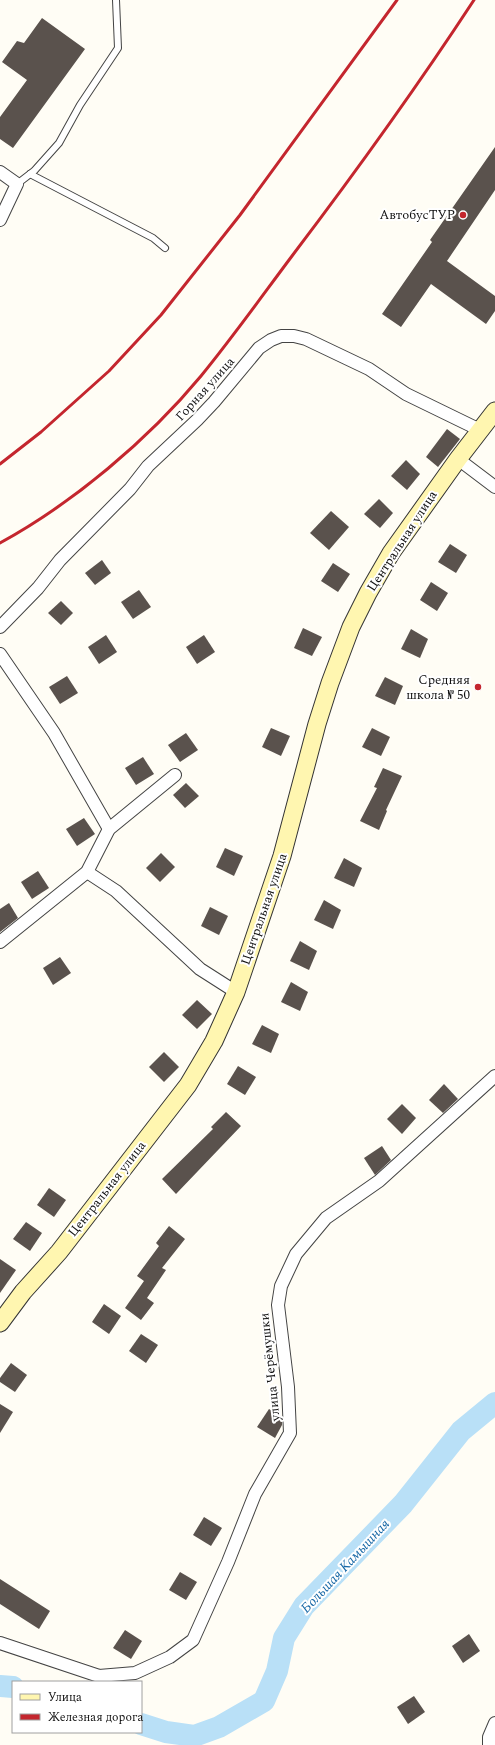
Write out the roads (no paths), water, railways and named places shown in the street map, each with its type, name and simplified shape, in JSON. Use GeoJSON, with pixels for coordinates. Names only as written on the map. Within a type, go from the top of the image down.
{"type":"FeatureCollection","features":[{"type":"Feature","properties":{"kind":"street"},"geometry":{"type":"LineString","coordinates":[[0,172],[17,184],[0,220]]}},
{"type":"Feature","properties":{"kind":"street","name":"Горная улица"},"geometry":{"type":"LineString","coordinates":[[0,627],[38,588],[60,560],[130,489],[148,466],[197,420],[259,348],[271,340],[281,336],[294,336],[317,343],[369,369],[406,394],[480,430]]}},
{"type":"Feature","properties":{"kind":"street","name":"Центральная улица"},"geometry":{"type":"LineString","coordinates":[[0,1323],[23,1292],[59,1252],[188,1085],[214,1041],[236,992],[282,856],[317,724],[346,638],[368,593],[391,553],[458,459],[495,411]]}},
{"type":"Feature","properties":{"kind":"street"},"geometry":{"type":"LineString","coordinates":[[458,459],[495,487]]}},
{"type":"Feature","properties":{"kind":"street"},"geometry":{"type":"LineString","coordinates":[[0,654],[54,733],[109,829]]}},
{"type":"Feature","properties":{"kind":"street"},"geometry":{"type":"LineString","coordinates":[[0,942],[87,872],[109,829],[175,775]]}},
{"type":"Feature","properties":{"kind":"street"},"geometry":{"type":"LineString","coordinates":[[87,872],[116,890],[200,969],[236,992]]}},
{"type":"Feature","properties":{"kind":"street","name":"улица Черёмушки"},"geometry":{"type":"LineString","coordinates":[[0,1643],[99,1676],[135,1673],[170,1657],[193,1640],[228,1562],[256,1494],[290,1433],[288,1387],[278,1305],[281,1286],[296,1254],[326,1218],[379,1181],[495,1076]]}},
{"type":"Feature","properties":{"kind":"street"},"geometry":{"type":"LineString","coordinates":[[489,1745],[489,1737],[495,1723]]}},
{"type":"Feature","properties":{"kind":"lane"},"geometry":{"type":"LineString","coordinates":[[17,184],[47,158],[59,143],[80,106],[118,48],[116,0]]}},
{"type":"Feature","properties":{"kind":"lane"},"geometry":{"type":"LineString","coordinates":[[30,174],[153,238],[165,248]]}},
{"type":"Feature","properties":{"kind":"waterway","name":"Большая Камышная"},"geometry":{"type":"LineString","coordinates":[[142,1724],[166,1732],[194,1736],[219,1727],[264,1701],[277,1671],[284,1638],[304,1606],[403,1504],[461,1431],[495,1403]]}},
{"type":"Feature","properties":{"kind":"waterway","name":"Большая Камышная"},"geometry":{"type":"LineString","coordinates":[[0,1686],[12,1687]]}},
{"type":"Feature","properties":{"kind":"railway"},"geometry":{"type":"LineString","coordinates":[[0,464],[41,432],[109,371],[161,315],[240,215],[397,0]]}},
{"type":"Feature","properties":{"kind":"railway"},"geometry":{"type":"LineString","coordinates":[[0,543],[55,509],[108,468],[158,423],[201,376],[385,130],[474,0]]}},
{"type":"Feature","properties":{"kind":"place","name":"АвтобусТУР"},"geometry":{"type":"Point","coordinates":[463,215]}},
{"type":"Feature","properties":{"kind":"place","name":"Средняя школа № 50"},"geometry":{"type":"Point","coordinates":[478,687]}}]}
